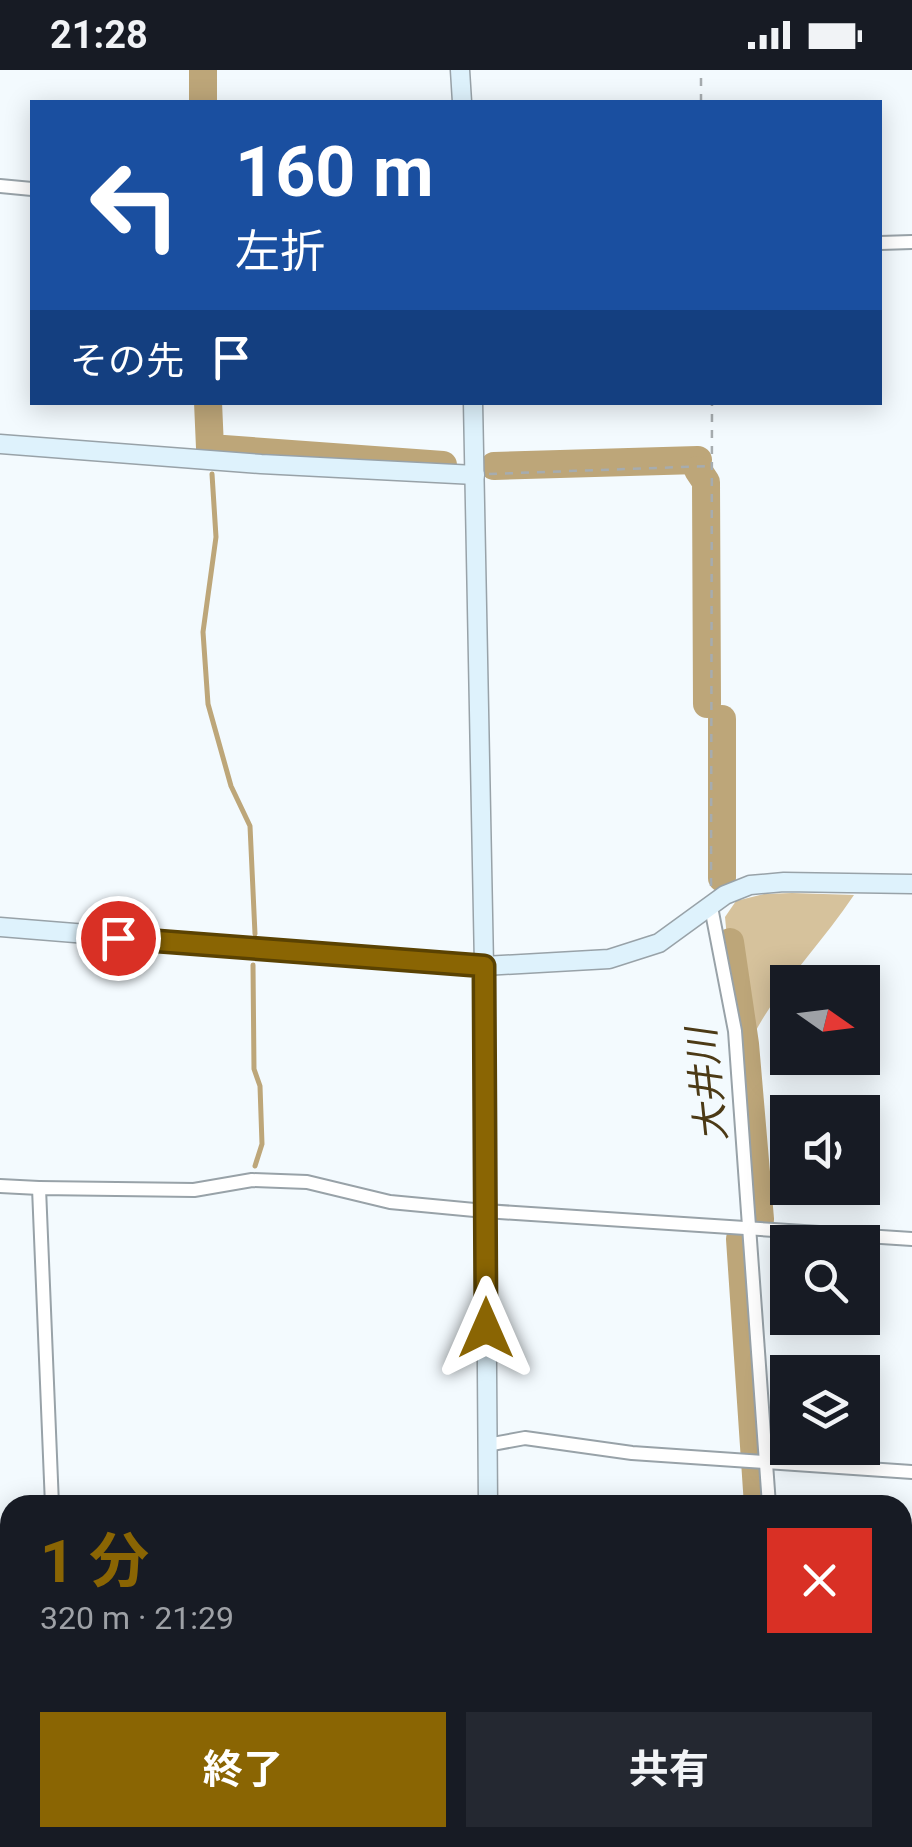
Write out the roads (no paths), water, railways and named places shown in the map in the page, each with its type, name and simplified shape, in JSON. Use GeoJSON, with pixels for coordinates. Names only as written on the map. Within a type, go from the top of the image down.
{"type":"FeatureCollection","features":[{"type":"Feature","properties":{"kind":"street"},"geometry":{"type":"LineString","coordinates":[[460,70],[462,100]]}},
{"type":"Feature","properties":{"kind":"street"},"geometry":{"type":"LineString","coordinates":[[0,186],[30,189]]}},
{"type":"Feature","properties":{"kind":"street"},"geometry":{"type":"LineString","coordinates":[[882,243],[912,242]]}},
{"type":"Feature","properties":{"kind":"street"},"geometry":{"type":"LineString","coordinates":[[473,405],[484,966],[488,1495]]}},
{"type":"Feature","properties":{"kind":"street"},"geometry":{"type":"LineString","coordinates":[[0,444],[475,475]]}},
{"type":"Feature","properties":{"kind":"street"},"geometry":{"type":"LineString","coordinates":[[0,927],[484,966],[610,958],[660,942],[725,895],[750,884],[912,884]]}},
{"type":"Feature","properties":{"kind":"street"},"geometry":{"type":"LineString","coordinates":[[711,907],[735,1030],[768,1495]]}},
{"type":"Feature","properties":{"kind":"street"},"geometry":{"type":"LineString","coordinates":[[0,1186],[194,1190],[252,1180],[306,1182],[390,1202],[912,1240]]}},
{"type":"Feature","properties":{"kind":"street"},"geometry":{"type":"LineString","coordinates":[[40,1188],[52,1495]]}},
{"type":"Feature","properties":{"kind":"street"},"geometry":{"type":"LineString","coordinates":[[488,1444],[526,1438],[632,1453],[912,1472]]}},
{"type":"Feature","properties":{"kind":"waterway","name":"大井川"},"geometry":{"type":"LineString","coordinates":[[203,70],[203,100]]}},
{"type":"Feature","properties":{"kind":"waterway","name":"大井川"},"geometry":{"type":"LineString","coordinates":[[208,405],[210,448],[443,465]]}},
{"type":"Feature","properties":{"kind":"waterway","name":"大井川"},"geometry":{"type":"LineString","coordinates":[[494,466],[698,460]]}},
{"type":"Feature","properties":{"kind":"waterway","name":"大井川"},"geometry":{"type":"LineString","coordinates":[[698,470],[706,482],[707,704]]}},
{"type":"Feature","properties":{"kind":"waterway"},"geometry":{"type":"LineString","coordinates":[[212,474],[216,537],[203,632],[208,704],[231,786],[250,826],[255,934]]}},
{"type":"Feature","properties":{"kind":"waterway","name":"大井川"},"geometry":{"type":"LineString","coordinates":[[722,719],[722,878]]}},
{"type":"Feature","properties":{"kind":"waterway","name":"大井川"},"geometry":{"type":"LineString","coordinates":[[730,942],[745,1044],[760,1219]]}},
{"type":"Feature","properties":{"kind":"waterway"},"geometry":{"type":"LineString","coordinates":[[253,965],[254,1069],[260,1086],[262,1144],[255,1166]]}},
{"type":"Feature","properties":{"kind":"waterway","name":"大井川"},"geometry":{"type":"LineString","coordinates":[[740,1239],[757,1495]]}}]}
